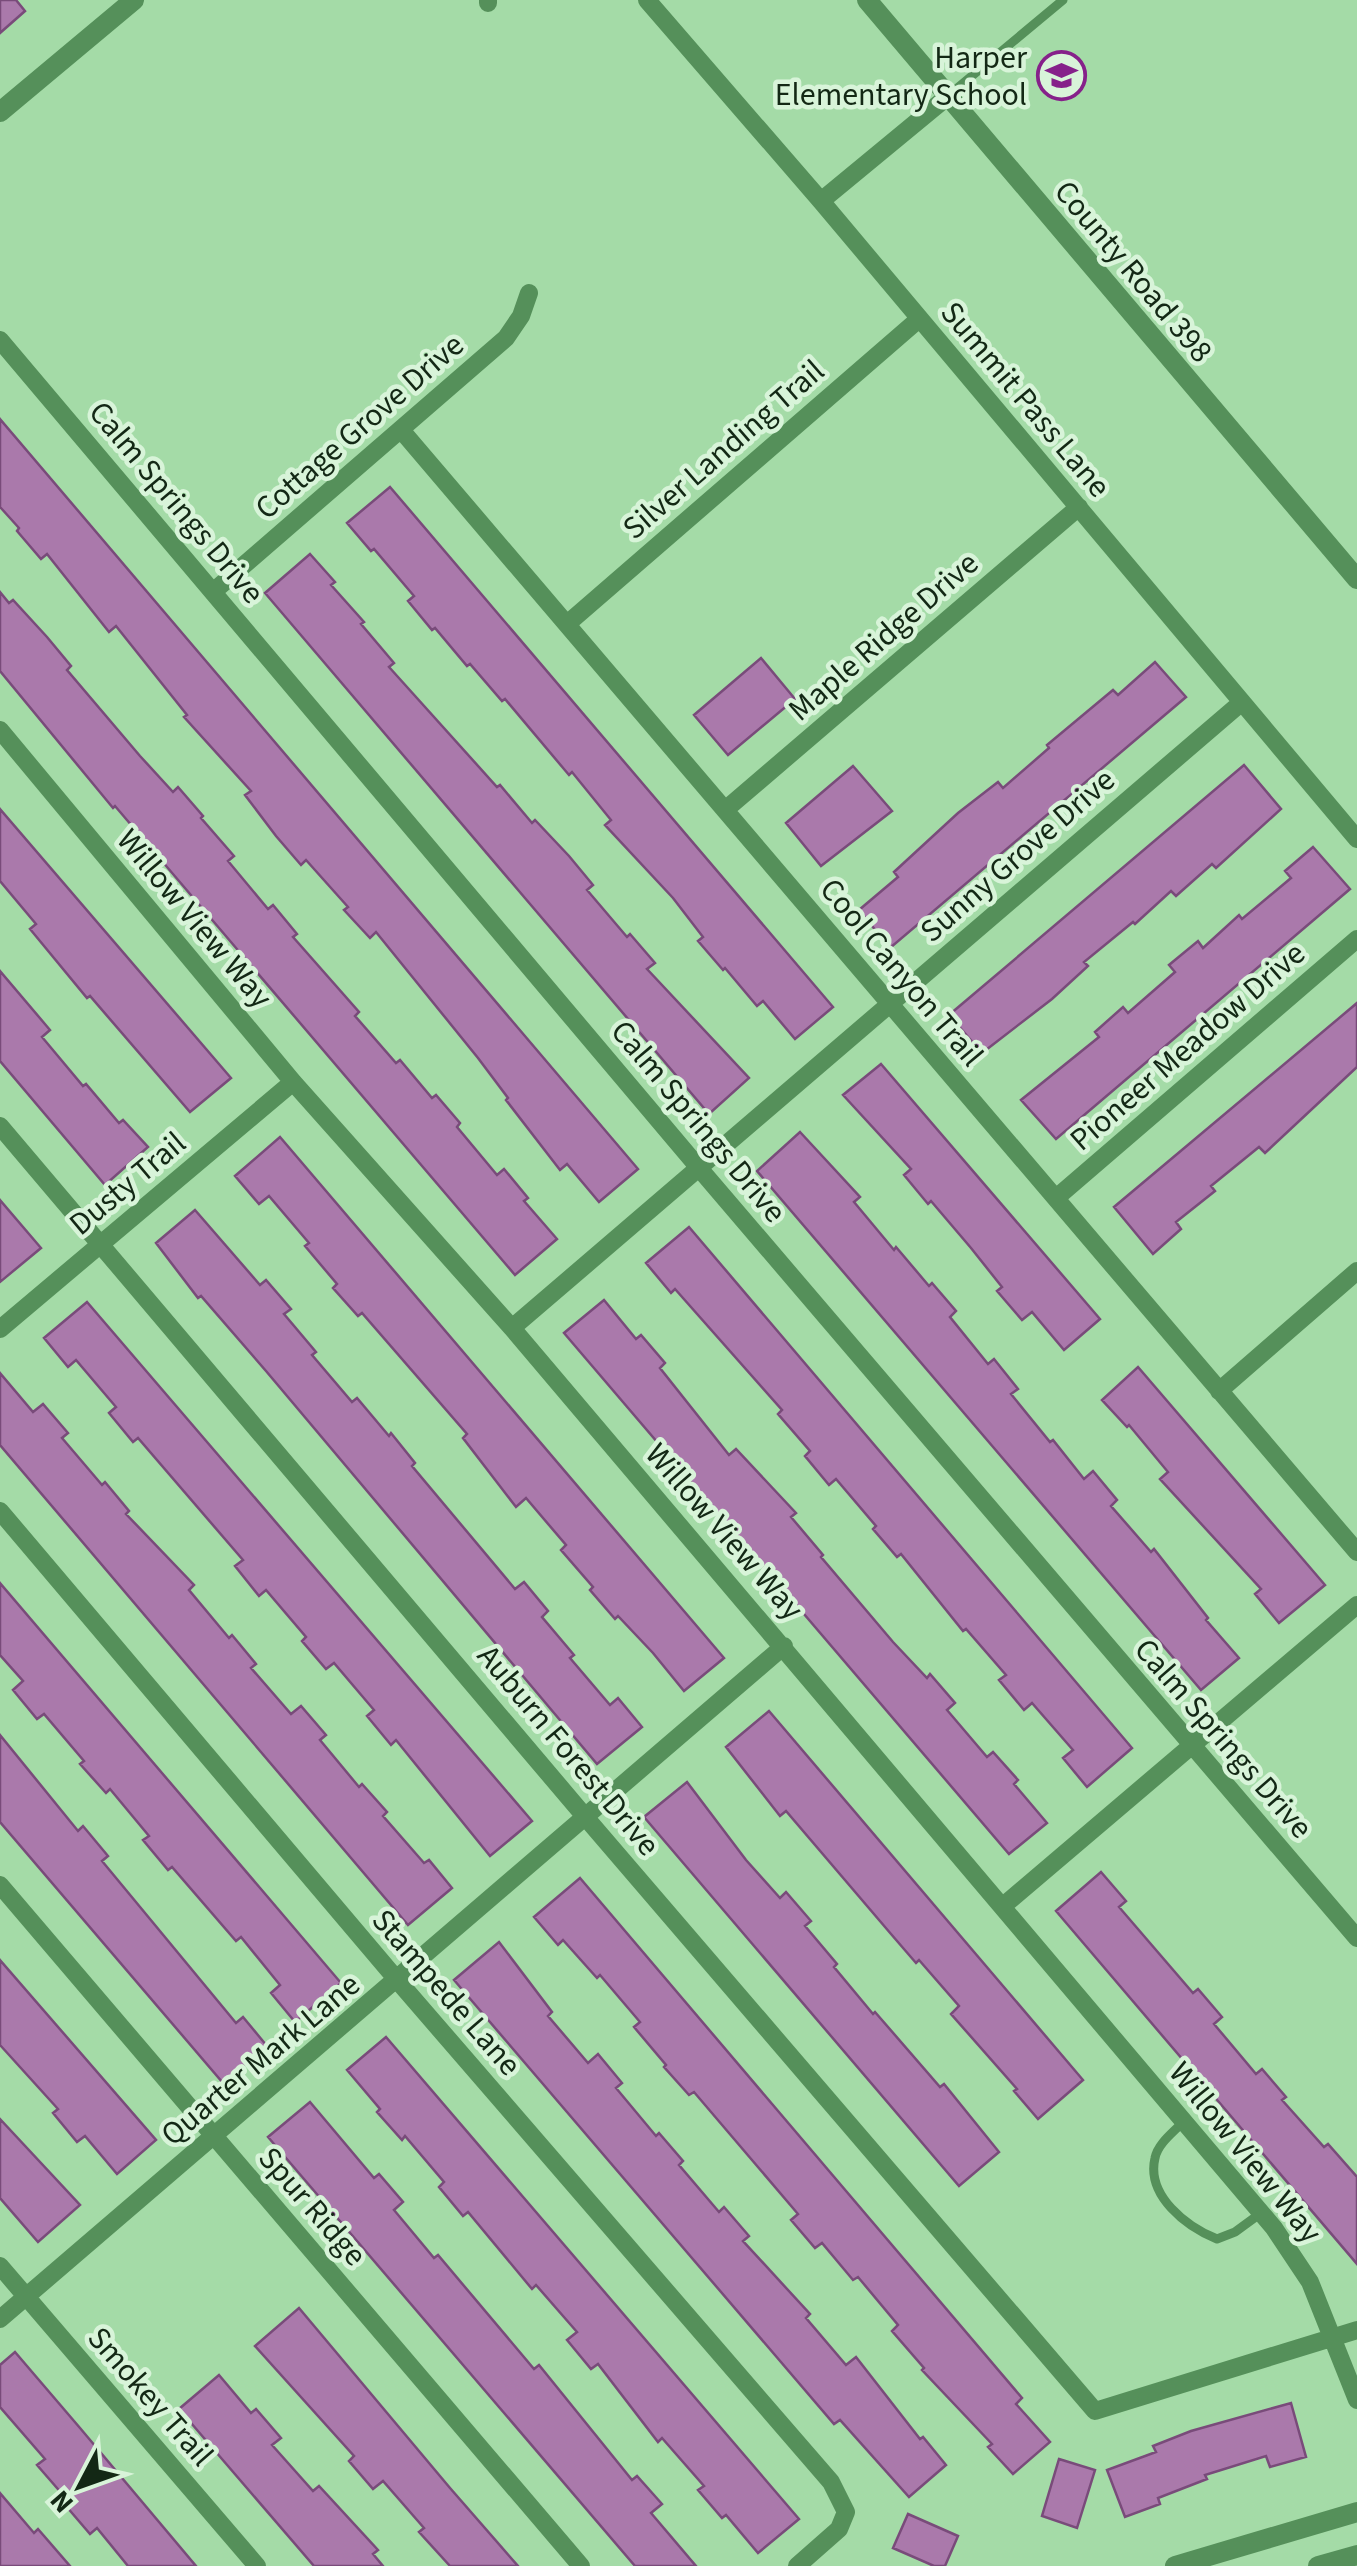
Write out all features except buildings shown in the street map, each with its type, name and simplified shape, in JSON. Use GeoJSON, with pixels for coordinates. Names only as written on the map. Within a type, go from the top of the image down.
{"type":"FeatureCollection","features":[{"type":"Feature","properties":{"kind":"street"},"geometry":{"type":"LineString","coordinates":[[0,112],[134,0]]}},
{"type":"Feature","properties":{"kind":"street","name":"Summit Pass Lane"},"geometry":{"type":"LineString","coordinates":[[647,0],[1357,838]]}},
{"type":"Feature","properties":{"kind":"street","name":"County Road 398"},"geometry":{"type":"LineString","coordinates":[[867,0],[1357,579]]}},
{"type":"Feature","properties":{"kind":"street"},"geometry":{"type":"LineString","coordinates":[[821,201],[947,97]]}},
{"type":"Feature","properties":{"kind":"street","name":"Cottage Grove Drive"},"geometry":{"type":"LineString","coordinates":[[214,591],[506,338],[521,316],[529,294]]}},
{"type":"Feature","properties":{"kind":"street","name":"Silver Landing Trail"},"geometry":{"type":"LineString","coordinates":[[567,624],[919,318]]}},
{"type":"Feature","properties":{"kind":"street","name":"Calm Springs Drive"},"geometry":{"type":"LineString","coordinates":[[2,347],[214,591],[699,1168],[1357,1938]]}},
{"type":"Feature","properties":{"kind":"street","name":"Cool Canyon Trail"},"geometry":{"type":"LineString","coordinates":[[402,430],[1357,1552]]}},
{"type":"Feature","properties":{"kind":"street","name":"Maple Ridge Drive"},"geometry":{"type":"LineString","coordinates":[[725,810],[1079,508]]}},
{"type":"Feature","properties":{"kind":"street","name":"Sunny Grove Drive"},"geometry":{"type":"LineString","coordinates":[[512,1328],[1242,702]]}},
{"type":"Feature","properties":{"kind":"street","name":"Willow View Way"},"geometry":{"type":"LineString","coordinates":[[0,730],[293,1082],[512,1328],[1261,2213],[1310,2282],[1357,2400]]}},
{"type":"Feature","properties":{"kind":"street","name":"Pioneer Meadow Drive"},"geometry":{"type":"LineString","coordinates":[[1056,1198],[1357,939]]}},
{"type":"Feature","properties":{"kind":"street","name":"Dusty Trail"},"geometry":{"type":"LineString","coordinates":[[0,1330],[293,1082]]}},
{"type":"Feature","properties":{"kind":"street","name":"Auburn Forest Drive"},"geometry":{"type":"LineString","coordinates":[[0,1126],[1095,2411],[1334,2339]]}},
{"type":"Feature","properties":{"kind":"street"},"geometry":{"type":"LineString","coordinates":[[1220,1390],[1357,1271]]}},
{"type":"Feature","properties":{"kind":"street","name":"Stampede Lane"},"geometry":{"type":"LineString","coordinates":[[0,1511],[398,1981],[831,2482],[846,2512],[839,2529],[797,2566]]}},
{"type":"Feature","properties":{"kind":"street"},"geometry":{"type":"LineString","coordinates":[[1003,1906],[1357,1605]]}},
{"type":"Feature","properties":{"kind":"street","name":"Quarter Mark Lane"},"geometry":{"type":"LineString","coordinates":[[0,2319],[784,1646]]}},
{"type":"Feature","properties":{"kind":"street","name":"Spur Ridge"},"geometry":{"type":"LineString","coordinates":[[0,1885],[581,2566]]}},
{"type":"Feature","properties":{"kind":"street","name":"Smokey Trail"},"geometry":{"type":"LineString","coordinates":[[0,2266],[257,2566]]}},
{"type":"Feature","properties":{"kind":"street"},"geometry":{"type":"LineString","coordinates":[[1334,2339],[1357,2330]]}},
{"type":"Feature","properties":{"kind":"street"},"geometry":{"type":"LineString","coordinates":[[1175,2566],[1357,2512]]}},
{"type":"Feature","properties":{"kind":"street"},"geometry":{"type":"LineString","coordinates":[[1318,2566],[1357,2555]]}},
{"type":"Feature","properties":{"kind":"lane"},"geometry":{"type":"LineString","coordinates":[[947,97],[1063,0]]}},
{"type":"Feature","properties":{"kind":"lane"},"geometry":{"type":"LineString","coordinates":[[1184,2122],[1155,2156],[1157,2186],[1180,2218],[1195,2230],[1217,2239],[1235,2232],[1261,2213]]}},
{"type":"Feature","properties":{"kind":"place","name":"Harper Elementary School"},"geometry":{"type":"Point","coordinates":[1062,75]}}]}
